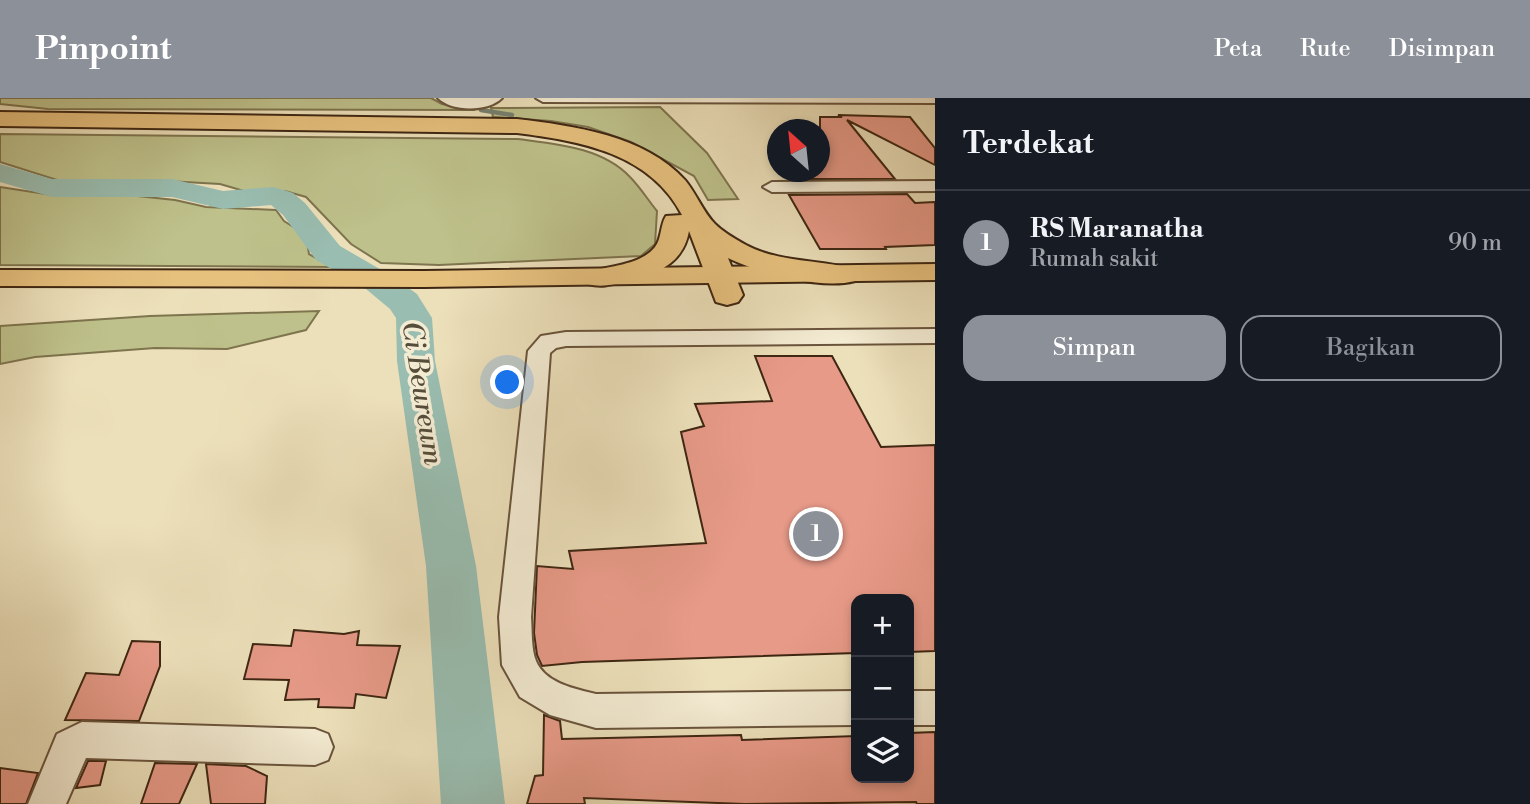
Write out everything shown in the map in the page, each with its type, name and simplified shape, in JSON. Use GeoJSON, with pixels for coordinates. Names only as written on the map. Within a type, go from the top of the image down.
{"type":"FeatureCollection","features":[{"type":"Feature","properties":{"kind":"highway"},"geometry":{"type":"LineString","coordinates":[[0,119],[271,121],[517,127],[551,130],[599,141],[639,158],[659,171],[678,189],[690,205],[688,224],[714,286]]}},
{"type":"Feature","properties":{"kind":"highway"},"geometry":{"type":"LineString","coordinates":[[0,128],[497,135],[545,139],[584,147],[622,163],[653,188],[688,224],[723,246],[762,263],[844,275]]}},
{"type":"Feature","properties":{"kind":"highway"},"geometry":{"type":"LineString","coordinates":[[598,278],[638,268],[660,258],[688,224]]}},
{"type":"Feature","properties":{"kind":"main road"},"geometry":{"type":"LineString","coordinates":[[432,288],[598,278],[714,286],[844,275],[935,272]]}},
{"type":"Feature","properties":{"kind":"main road"},"geometry":{"type":"LineString","coordinates":[[0,278],[309,288]]}},
{"type":"Feature","properties":{"kind":"main road"},"geometry":{"type":"LineString","coordinates":[[0,294],[309,288],[714,286],[935,292]]}},
{"type":"Feature","properties":{"kind":"street"},"geometry":{"type":"LineString","coordinates":[[445,98],[454,103],[471,104],[495,98]]}},
{"type":"Feature","properties":{"kind":"street"},"geometry":{"type":"LineString","coordinates":[[543,98],[935,99]]}},
{"type":"Feature","properties":{"kind":"street"},"geometry":{"type":"LineString","coordinates":[[706,98],[716,108],[726,111],[935,110]]}},
{"type":"Feature","properties":{"kind":"street"},"geometry":{"type":"LineString","coordinates":[[772,187],[935,186]]}},
{"type":"Feature","properties":{"kind":"street"},"geometry":{"type":"LineString","coordinates":[[851,708],[596,711],[562,703],[533,685],[519,665],[515,617],[539,351],[549,341],[566,339],[935,336]]}},
{"type":"Feature","properties":{"kind":"street"},"geometry":{"type":"LineString","coordinates":[[914,708],[935,708]]}},
{"type":"Feature","properties":{"kind":"street"},"geometry":{"type":"LineString","coordinates":[[47,804],[70,747],[82,740],[261,743],[315,747]]}},
{"type":"Feature","properties":{"kind":"green space"},"geometry":{"type":"Polygon","coordinates":[[[0,98],[431,98],[442,104],[475,110],[48,109],[0,104],[0,98]]]}},
{"type":"Feature","properties":{"kind":"green space"},"geometry":{"type":"Polygon","coordinates":[[[660,107],[707,153],[738,199],[708,200],[694,176],[631,142],[588,127],[493,117],[491,108],[660,107]]]}},
{"type":"Feature","properties":{"kind":"green space"},"geometry":{"type":"Polygon","coordinates":[[[0,134],[518,139],[562,145],[606,159],[634,181],[657,211],[655,244],[641,256],[439,265],[381,263],[351,244],[306,197],[285,191],[244,191],[220,184],[149,180],[57,180],[0,162],[0,134]]]}},
{"type":"Feature","properties":{"kind":"green space"},"geometry":{"type":"Polygon","coordinates":[[[0,187],[52,195],[128,195],[175,200],[206,207],[276,210],[284,221],[306,235],[309,254],[332,267],[0,265],[0,187]]]}},
{"type":"Feature","properties":{"kind":"green space"},"geometry":{"type":"Polygon","coordinates":[[[319,311],[306,330],[227,349],[155,348],[35,357],[0,364],[0,326],[150,316],[319,311]]]}},
{"type":"Feature","properties":{"kind":"building"},"geometry":{"type":"Polygon","coordinates":[[[838,115],[910,117],[935,148],[935,165],[847,120],[895,179],[830,179],[830,119],[820,117],[842,117],[838,115]]]}},
{"type":"Feature","properties":{"kind":"building"},"geometry":{"type":"Polygon","coordinates":[[[907,194],[915,203],[935,202],[935,245],[885,247],[886,249],[820,249],[789,195],[907,194]]]}},
{"type":"Feature","properties":{"kind":"building"},"geometry":{"type":"Polygon","coordinates":[[[755,356],[832,356],[881,447],[935,445],[935,651],[914,652],[914,594],[851,594],[851,653],[582,662],[542,666],[537,655],[534,633],[537,566],[573,569],[569,551],[706,543],[681,432],[704,426],[695,404],[772,401],[755,356]]]}},
{"type":"Feature","properties":{"kind":"building"},"geometry":{"type":"Polygon","coordinates":[[[294,630],[344,634],[359,631],[357,645],[400,646],[386,698],[356,694],[354,708],[318,707],[319,699],[285,700],[289,680],[244,679],[253,644],[291,646],[294,630]]]}},
{"type":"Feature","properties":{"kind":"building"},"geometry":{"type":"Polygon","coordinates":[[[132,641],[160,642],[160,666],[139,721],[65,720],[86,673],[119,675],[132,641]]]}},
{"type":"Feature","properties":{"kind":"building"},"geometry":{"type":"Polygon","coordinates":[[[544,715],[560,721],[562,739],[741,735],[742,740],[851,736],[851,783],[914,783],[914,733],[935,732],[935,804],[745,804],[584,798],[585,804],[527,804],[535,776],[543,775],[544,715]]]}},
{"type":"Feature","properties":{"kind":"building"},"geometry":{"type":"Polygon","coordinates":[[[88,761],[106,761],[100,785],[76,788],[88,761]]]}},
{"type":"Feature","properties":{"kind":"building"},"geometry":{"type":"Polygon","coordinates":[[[155,763],[197,764],[179,804],[141,804],[155,763]]]}},
{"type":"Feature","properties":{"kind":"building"},"geometry":{"type":"Polygon","coordinates":[[[206,764],[246,766],[267,776],[265,804],[211,804],[206,764]]]}},
{"type":"Feature","properties":{"kind":"building"},"geometry":{"type":"Polygon","coordinates":[[[0,768],[38,773],[26,804],[0,804],[0,768]]]}},
{"type":"Feature","properties":{"kind":"waterway"},"geometry":{"type":"LineString","coordinates":[[481,110],[512,115]]}},
{"type":"Feature","properties":{"kind":"waterway","name":"Ci Beureum"},"geometry":{"type":"LineString","coordinates":[[0,173],[52,188],[172,188],[223,200],[273,196],[282,199],[294,209],[328,253],[378,282],[404,302],[414,318],[416,361],[451,566],[473,804]]}},
{"type":"Feature","properties":{"kind":"place","name":"RS Maranatha"},"geometry":{"type":"Point","coordinates":[816,534]}}]}
